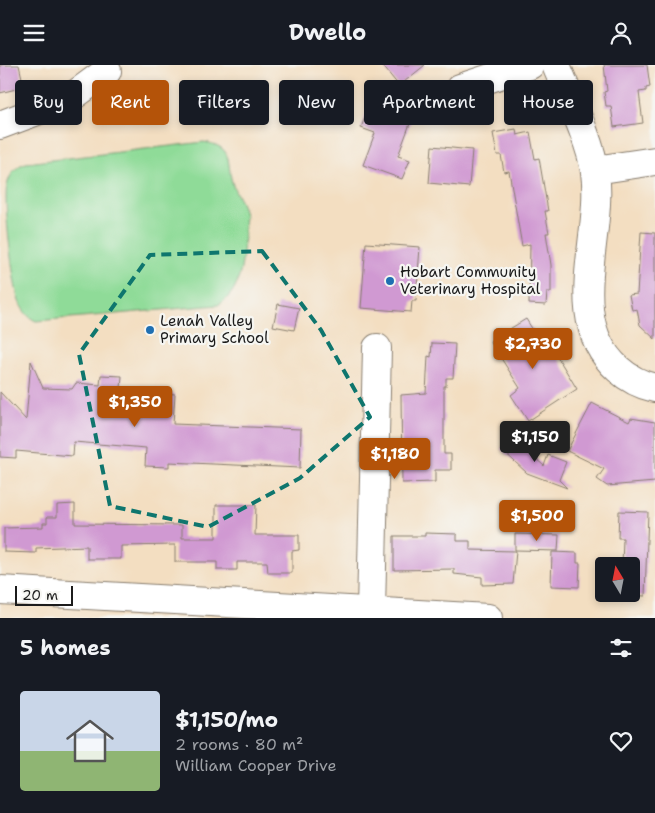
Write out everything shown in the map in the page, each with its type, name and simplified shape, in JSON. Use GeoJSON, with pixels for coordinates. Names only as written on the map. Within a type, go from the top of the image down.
{"type":"FeatureCollection","features":[{"type":"Feature","properties":{"kind":"street"},"geometry":{"type":"LineString","coordinates":[[484,80],[530,65]]}},
{"type":"Feature","properties":{"kind":"street"},"geometry":{"type":"LineString","coordinates":[[556,65],[595,170],[597,191],[589,292],[592,328],[599,346],[612,363],[629,378],[655,388]]}},
{"type":"Feature","properties":{"kind":"street"},"geometry":{"type":"LineString","coordinates":[[0,125],[69,99],[108,71]]}},
{"type":"Feature","properties":{"kind":"street"},"geometry":{"type":"LineString","coordinates":[[595,170],[655,161]]}},
{"type":"Feature","properties":{"kind":"street"},"geometry":{"type":"LineString","coordinates":[[371,611],[377,348]]}},
{"type":"Feature","properties":{"kind":"street"},"geometry":{"type":"LineString","coordinates":[[0,590],[488,618]]}},
{"type":"Feature","properties":{"kind":"highlighted area"},"geometry":{"type":"Polygon","coordinates":[[[262,251],[321,330],[370,417],[300,478],[208,527],[110,506],[79,354],[150,255],[262,251]]]}},
{"type":"Feature","properties":{"kind":"green space"},"geometry":{"type":"Polygon","coordinates":[[[204,142],[220,147],[227,156],[233,186],[243,206],[245,215],[242,265],[239,277],[228,297],[218,305],[36,321],[27,315],[20,304],[17,292],[7,224],[7,185],[11,174],[16,169],[26,163],[204,142]]]}},
{"type":"Feature","properties":{"kind":"building"},"geometry":{"type":"Polygon","coordinates":[[[0,65],[19,65],[22,80],[15,80],[15,89],[0,93],[0,65]]]}},
{"type":"Feature","properties":{"kind":"building"},"geometry":{"type":"Polygon","coordinates":[[[382,65],[425,65],[406,80],[394,80],[382,65]]]}},
{"type":"Feature","properties":{"kind":"building"},"geometry":{"type":"Polygon","coordinates":[[[604,65],[647,65],[650,87],[646,88],[646,91],[639,92],[643,123],[614,127],[611,106],[606,106],[604,92],[607,91],[604,65]]]}},
{"type":"Feature","properties":{"kind":"building"},"geometry":{"type":"Polygon","coordinates":[[[364,120],[364,125],[410,125],[398,156],[410,160],[402,179],[363,165],[375,133],[361,128],[364,120]]]}},
{"type":"Feature","properties":{"kind":"building"},"geometry":{"type":"Polygon","coordinates":[[[516,129],[517,135],[530,132],[535,159],[539,158],[548,211],[545,211],[549,233],[546,233],[551,265],[551,292],[547,292],[546,305],[529,304],[530,244],[522,246],[509,171],[504,172],[501,155],[497,155],[493,133],[516,129]]]}},
{"type":"Feature","properties":{"kind":"building"},"geometry":{"type":"Polygon","coordinates":[[[432,146],[472,150],[469,187],[429,183],[432,146]]]}},
{"type":"Feature","properties":{"kind":"building"},"geometry":{"type":"Polygon","coordinates":[[[641,232],[655,233],[655,339],[640,325],[637,309],[632,310],[629,295],[637,294],[641,232]]]}},
{"type":"Feature","properties":{"kind":"building","name":"Hobart Community Veterinary Hospital"},"geometry":{"type":"Polygon","coordinates":[[[366,243],[420,247],[416,301],[412,301],[411,312],[361,308],[366,243]]]}},
{"type":"Feature","properties":{"kind":"building"},"geometry":{"type":"Polygon","coordinates":[[[278,304],[299,308],[294,330],[273,326],[278,304]]]}},
{"type":"Feature","properties":{"kind":"building"},"geometry":{"type":"Polygon","coordinates":[[[526,319],[540,341],[546,338],[577,389],[528,421],[511,395],[520,388],[490,341],[526,319]]]}},
{"type":"Feature","properties":{"kind":"building"},"geometry":{"type":"Polygon","coordinates":[[[432,343],[455,344],[453,378],[446,378],[446,386],[444,386],[444,454],[451,454],[451,470],[435,470],[435,482],[402,483],[401,395],[426,393],[428,356],[431,357],[432,343]]]}},
{"type":"Feature","properties":{"kind":"building"},"geometry":{"type":"Polygon","coordinates":[[[31,361],[43,388],[72,389],[76,383],[100,385],[101,375],[122,376],[121,389],[175,394],[173,424],[301,429],[300,468],[169,462],[169,467],[145,466],[146,448],[74,442],[73,456],[16,451],[16,458],[0,457],[0,392],[26,420],[31,361]]]}},
{"type":"Feature","properties":{"kind":"building"},"geometry":{"type":"Polygon","coordinates":[[[592,403],[629,422],[631,418],[655,422],[655,482],[607,486],[597,479],[604,469],[567,451],[592,403]]]}},
{"type":"Feature","properties":{"kind":"building"},"geometry":{"type":"Polygon","coordinates":[[[512,437],[544,466],[548,455],[566,462],[559,480],[567,488],[527,473],[501,449],[512,437]]]}},
{"type":"Feature","properties":{"kind":"building"},"geometry":{"type":"Polygon","coordinates":[[[75,504],[75,524],[182,525],[182,538],[216,538],[216,505],[256,505],[255,535],[299,535],[299,550],[292,551],[292,573],[268,573],[267,562],[237,562],[237,570],[217,570],[217,562],[175,562],[175,545],[121,546],[121,559],[87,559],[87,546],[36,548],[36,553],[4,552],[4,528],[43,527],[43,523],[47,523],[47,517],[57,517],[57,505],[75,504]]]}},
{"type":"Feature","properties":{"kind":"building"},"geometry":{"type":"Polygon","coordinates":[[[619,511],[648,512],[645,596],[640,596],[640,557],[622,557],[623,538],[618,538],[619,511]]]}},
{"type":"Feature","properties":{"kind":"building"},"geometry":{"type":"Polygon","coordinates":[[[425,533],[457,534],[457,541],[470,541],[470,550],[516,551],[513,584],[482,585],[482,577],[454,574],[454,569],[394,570],[394,536],[425,536],[425,533]]]}},
{"type":"Feature","properties":{"kind":"building"},"geometry":{"type":"Polygon","coordinates":[[[515,534],[559,535],[558,551],[515,550],[515,534]]]}},
{"type":"Feature","properties":{"kind":"building"},"geometry":{"type":"Polygon","coordinates":[[[552,552],[577,553],[577,563],[580,563],[579,587],[551,586],[552,552]]]}},
{"type":"Feature","properties":{"kind":"place","name":"Hobart Community Veterinary Hospital"},"geometry":{"type":"Point","coordinates":[390,281]}},
{"type":"Feature","properties":{"kind":"place","name":"Lenah Valley Primary School"},"geometry":{"type":"Point","coordinates":[150,330]}}]}
